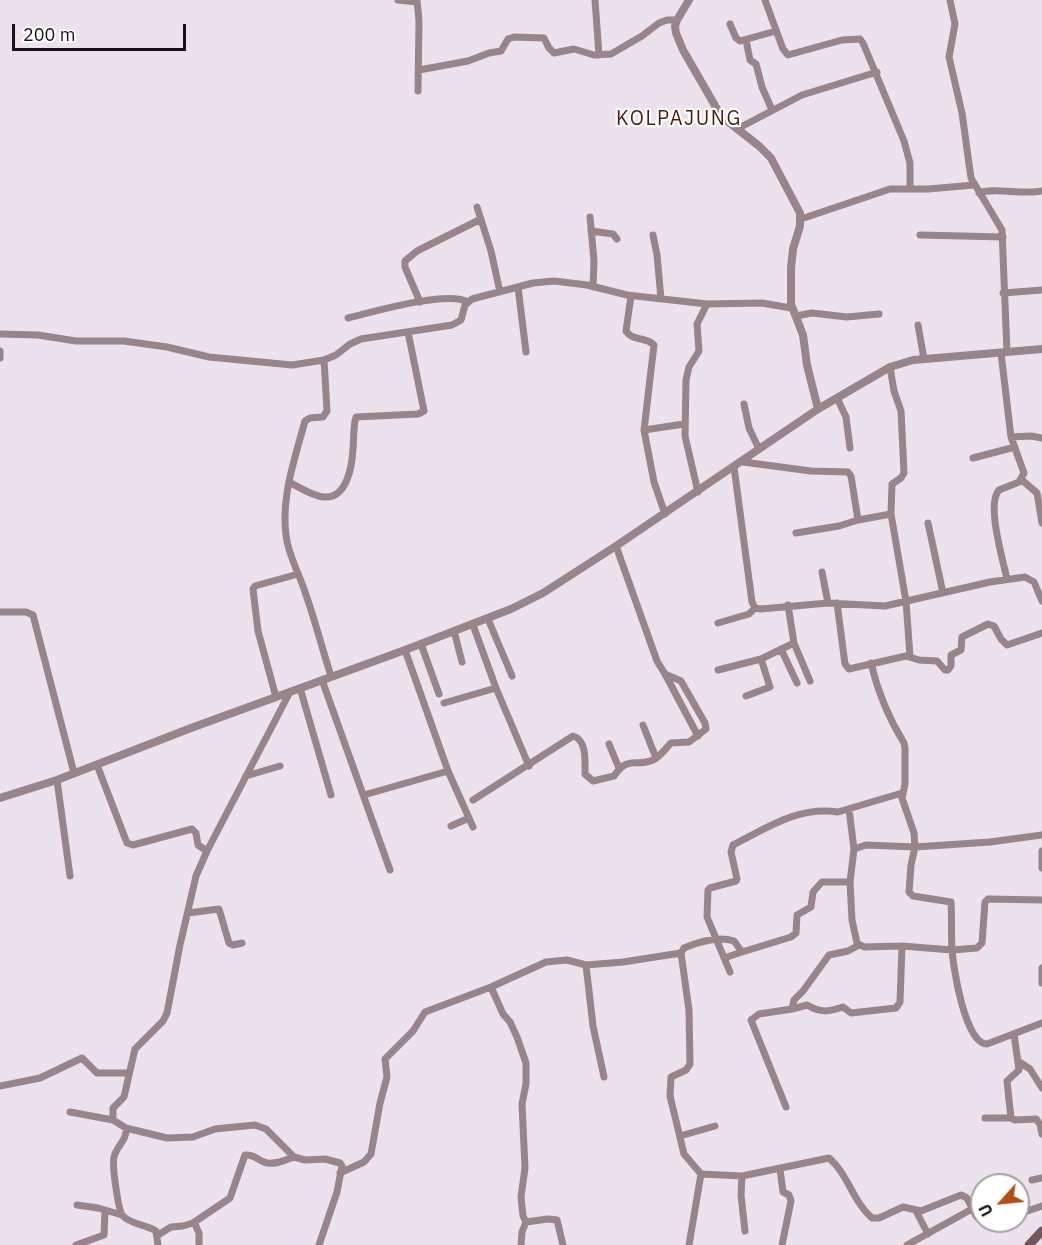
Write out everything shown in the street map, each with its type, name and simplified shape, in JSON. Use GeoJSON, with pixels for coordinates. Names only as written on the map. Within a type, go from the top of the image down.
{"type":"FeatureCollection","features":[{"type":"Feature","properties":{"kind":"main road"},"geometry":{"type":"LineString","coordinates":[[1029,1245],[1042,1231]]}},
{"type":"Feature","properties":{"kind":"street"},"geometry":{"type":"LineString","coordinates":[[398,0],[417,1],[418,91]]}},
{"type":"Feature","properties":{"kind":"street"},"geometry":{"type":"LineString","coordinates":[[596,0],[599,55]]}},
{"type":"Feature","properties":{"kind":"street"},"geometry":{"type":"LineString","coordinates":[[689,0],[676,20],[678,39],[721,116],[771,158],[796,204],[801,219],[791,268],[794,312],[803,334],[809,374],[818,409]]}},
{"type":"Feature","properties":{"kind":"street"},"geometry":{"type":"LineString","coordinates":[[765,0],[783,49],[788,55],[842,40],[860,39],[877,72],[908,155],[911,174],[910,189]]}},
{"type":"Feature","properties":{"kind":"street"},"geometry":{"type":"LineString","coordinates":[[950,0],[955,24],[949,57],[962,113],[970,170],[974,184],[996,217],[1003,237],[1004,352],[1013,443],[1024,469],[1022,480]]}},
{"type":"Feature","properties":{"kind":"street"},"geometry":{"type":"LineString","coordinates":[[419,70],[468,61],[501,51],[511,38],[520,36],[544,38],[554,53],[574,49],[599,55],[611,54],[659,23],[676,20]]}},
{"type":"Feature","properties":{"kind":"street"},"geometry":{"type":"LineString","coordinates":[[730,24],[737,40],[746,40],[776,31]]}},
{"type":"Feature","properties":{"kind":"street"},"geometry":{"type":"LineString","coordinates":[[746,40],[750,60],[756,64],[762,87],[772,110]]}},
{"type":"Feature","properties":{"kind":"street"},"geometry":{"type":"LineString","coordinates":[[737,129],[802,94],[877,72]]}},
{"type":"Feature","properties":{"kind":"street"},"geometry":{"type":"LineString","coordinates":[[801,219],[880,192],[974,184]]}},
{"type":"Feature","properties":{"kind":"street"},"geometry":{"type":"LineString","coordinates":[[979,194],[988,190],[1008,193],[1042,191]]}},
{"type":"Feature","properties":{"kind":"street"},"geometry":{"type":"LineString","coordinates":[[477,207],[491,251],[500,292]]}},
{"type":"Feature","properties":{"kind":"street"},"geometry":{"type":"LineString","coordinates":[[590,217],[594,261],[593,287]]}},
{"type":"Feature","properties":{"kind":"street"},"geometry":{"type":"LineString","coordinates":[[420,302],[405,267],[405,261],[417,251],[481,219]]}},
{"type":"Feature","properties":{"kind":"street"},"geometry":{"type":"LineString","coordinates":[[591,231],[613,234],[617,239]]}},
{"type":"Feature","properties":{"kind":"street"},"geometry":{"type":"LineString","coordinates":[[653,235],[657,255],[660,299]]}},
{"type":"Feature","properties":{"kind":"street"},"geometry":{"type":"LineString","coordinates":[[920,235],[1003,237]]}},
{"type":"Feature","properties":{"kind":"street"},"geometry":{"type":"LineString","coordinates":[[0,334],[22,333],[76,341],[124,341],[167,347],[209,357],[292,365],[324,360],[356,341],[457,323],[462,318],[465,305],[478,297],[554,281],[631,296],[707,304],[762,303],[794,312],[847,317],[879,314]]}},
{"type":"Feature","properties":{"kind":"street"},"geometry":{"type":"LineString","coordinates":[[518,287],[526,352]]}},
{"type":"Feature","properties":{"kind":"street"},"geometry":{"type":"LineString","coordinates":[[1003,293],[1042,290]]}},
{"type":"Feature","properties":{"kind":"street"},"geometry":{"type":"LineString","coordinates":[[631,296],[626,331],[633,338],[649,341],[654,345],[644,430],[654,482],[665,514]]}},
{"type":"Feature","properties":{"kind":"street"},"geometry":{"type":"LineString","coordinates":[[348,318],[420,302],[460,299],[468,302]]}},
{"type":"Feature","properties":{"kind":"street"},"geometry":{"type":"LineString","coordinates":[[698,492],[684,423],[687,371],[699,351],[697,324],[707,304]]}},
{"type":"Feature","properties":{"kind":"street"},"geometry":{"type":"LineString","coordinates":[[918,325],[924,359]]}},
{"type":"Feature","properties":{"kind":"street"},"geometry":{"type":"LineString","coordinates":[[289,482],[322,497],[335,495],[345,484],[350,473],[356,417],[418,414],[424,411],[408,332]]}},
{"type":"Feature","properties":{"kind":"street"},"geometry":{"type":"LineString","coordinates":[[0,798],[57,780],[290,692],[327,674],[405,650],[473,625],[543,593],[743,462],[818,409],[890,367],[924,359],[1042,349]]}},
{"type":"Feature","properties":{"kind":"street"},"geometry":{"type":"LineString","coordinates":[[0,351],[0,358]]}},
{"type":"Feature","properties":{"kind":"street"},"geometry":{"type":"LineString","coordinates":[[324,360],[327,411],[323,417],[310,418],[305,421],[289,482],[285,514],[286,536],[364,795],[390,870]]}},
{"type":"Feature","properties":{"kind":"street"},"geometry":{"type":"LineString","coordinates":[[890,367],[895,396],[902,411],[904,473],[892,484],[891,514],[906,601],[909,656]]}},
{"type":"Feature","properties":{"kind":"street"},"geometry":{"type":"LineString","coordinates":[[837,398],[846,417],[850,448]]}},
{"type":"Feature","properties":{"kind":"street"},"geometry":{"type":"LineString","coordinates":[[744,404],[749,428],[759,449]]}},
{"type":"Feature","properties":{"kind":"street"},"geometry":{"type":"LineString","coordinates":[[644,430],[684,423]]}},
{"type":"Feature","properties":{"kind":"street"},"geometry":{"type":"LineString","coordinates":[[973,458],[1030,436],[1042,438]]}},
{"type":"Feature","properties":{"kind":"street"},"geometry":{"type":"LineString","coordinates":[[743,462],[811,471],[848,472],[851,476],[858,520]]}},
{"type":"Feature","properties":{"kind":"street"},"geometry":{"type":"LineString","coordinates":[[734,467],[752,602],[755,608]]}},
{"type":"Feature","properties":{"kind":"street"},"geometry":{"type":"LineString","coordinates":[[1022,480],[1037,493],[1042,523]]}},
{"type":"Feature","properties":{"kind":"street"},"geometry":{"type":"LineString","coordinates":[[1006,579],[996,526],[994,498],[999,490],[1022,480]]}},
{"type":"Feature","properties":{"kind":"street"},"geometry":{"type":"LineString","coordinates":[[796,533],[891,514]]}},
{"type":"Feature","properties":{"kind":"street"},"geometry":{"type":"LineString","coordinates":[[928,523],[943,593]]}},
{"type":"Feature","properties":{"kind":"street"},"geometry":{"type":"LineString","coordinates":[[616,546],[657,661],[698,736]]}},
{"type":"Feature","properties":{"kind":"street"},"geometry":{"type":"LineString","coordinates":[[822,572],[828,603]]}},
{"type":"Feature","properties":{"kind":"street"},"geometry":{"type":"LineString","coordinates":[[276,697],[258,631],[253,589],[255,586],[298,574]]}},
{"type":"Feature","properties":{"kind":"street"},"geometry":{"type":"LineString","coordinates":[[755,608],[828,603],[885,606],[1006,579],[1029,578],[1034,582],[1042,601]]}},
{"type":"Feature","properties":{"kind":"street"},"geometry":{"type":"LineString","coordinates":[[837,603],[847,668],[851,669],[909,656],[918,660],[937,662],[948,670],[951,666],[951,655],[962,651],[962,637],[990,624],[994,626],[1007,645],[1042,633]]}},
{"type":"Feature","properties":{"kind":"street"},"geometry":{"type":"LineString","coordinates":[[788,605],[794,643],[810,681]]}},
{"type":"Feature","properties":{"kind":"street"},"geometry":{"type":"LineString","coordinates":[[718,622],[749,614],[755,608]]}},
{"type":"Feature","properties":{"kind":"street"},"geometry":{"type":"LineString","coordinates":[[0,612],[26,612],[33,615],[74,773]]}},
{"type":"Feature","properties":{"kind":"street"},"geometry":{"type":"LineString","coordinates":[[488,619],[512,676]]}},
{"type":"Feature","properties":{"kind":"street"},"geometry":{"type":"LineString","coordinates":[[473,625],[528,766]]}},
{"type":"Feature","properties":{"kind":"street"},"geometry":{"type":"LineString","coordinates":[[454,632],[462,662]]}},
{"type":"Feature","properties":{"kind":"street"},"geometry":{"type":"LineString","coordinates":[[718,670],[761,658],[794,643]]}},
{"type":"Feature","properties":{"kind":"street"},"geometry":{"type":"LineString","coordinates":[[421,644],[439,694]]}},
{"type":"Feature","properties":{"kind":"street"},"geometry":{"type":"LineString","coordinates":[[781,649],[797,684]]}},
{"type":"Feature","properties":{"kind":"street"},"geometry":{"type":"LineString","coordinates":[[405,650],[448,771],[473,827]]}},
{"type":"Feature","properties":{"kind":"street"},"geometry":{"type":"LineString","coordinates":[[746,696],[770,687],[761,658]]}},
{"type":"Feature","properties":{"kind":"street"},"geometry":{"type":"LineString","coordinates":[[871,663],[876,686],[905,748],[903,803],[914,833],[915,847],[909,892],[913,896],[951,902],[952,950],[963,1008],[971,1031],[979,1042],[987,1044],[1042,1023]]}},
{"type":"Feature","properties":{"kind":"street"},"geometry":{"type":"LineString","coordinates":[[474,800],[570,737],[575,736],[582,744],[585,753],[585,774],[593,781],[614,776],[619,768],[636,761],[647,762],[656,758],[671,743],[685,744],[698,736],[707,727],[685,686],[679,679],[664,674]]}},
{"type":"Feature","properties":{"kind":"street"},"geometry":{"type":"LineString","coordinates":[[300,688],[331,795]]}},
{"type":"Feature","properties":{"kind":"street"},"geometry":{"type":"LineString","coordinates":[[444,703],[496,688]]}},
{"type":"Feature","properties":{"kind":"street"},"geometry":{"type":"LineString","coordinates":[[113,1120],[113,1107],[124,1097],[135,1049],[163,1021],[167,1013],[196,876],[290,692]]}},
{"type":"Feature","properties":{"kind":"street"},"geometry":{"type":"LineString","coordinates":[[643,724],[656,758]]}},
{"type":"Feature","properties":{"kind":"street"},"geometry":{"type":"LineString","coordinates":[[609,744],[619,768]]}},
{"type":"Feature","properties":{"kind":"street"},"geometry":{"type":"LineString","coordinates":[[97,765],[127,843],[134,845],[192,829],[196,833],[198,845],[207,851]]}},
{"type":"Feature","properties":{"kind":"street"},"geometry":{"type":"LineString","coordinates":[[246,776],[280,766]]}},
{"type":"Feature","properties":{"kind":"street"},"geometry":{"type":"LineString","coordinates":[[364,795],[448,771]]}},
{"type":"Feature","properties":{"kind":"street"},"geometry":{"type":"LineString","coordinates":[[57,780],[70,876]]}},
{"type":"Feature","properties":{"kind":"street"},"geometry":{"type":"LineString","coordinates":[[730,972],[706,913],[708,890],[737,879],[730,849],[733,845],[792,816],[814,811],[838,812],[903,793]]}},
{"type":"Feature","properties":{"kind":"street"},"geometry":{"type":"LineString","coordinates":[[849,809],[854,849],[850,882],[852,920],[859,945]]}},
{"type":"Feature","properties":{"kind":"street"},"geometry":{"type":"LineString","coordinates":[[451,826],[469,818]]}},
{"type":"Feature","properties":{"kind":"street"},"geometry":{"type":"LineString","coordinates":[[854,849],[866,845],[915,847],[990,842],[1042,835]]}},
{"type":"Feature","properties":{"kind":"street"},"geometry":{"type":"LineString","coordinates":[[1042,851],[1042,868]]}},
{"type":"Feature","properties":{"kind":"street"},"geometry":{"type":"LineString","coordinates":[[724,958],[791,937],[796,933],[796,915],[811,907],[813,892],[822,882],[850,882]]}},
{"type":"Feature","properties":{"kind":"street"},"geometry":{"type":"LineString","coordinates":[[792,1009],[794,999],[803,991],[826,958],[835,953],[848,951],[859,945],[864,947],[972,949],[982,943],[985,902],[988,898],[1042,900]]}},
{"type":"Feature","properties":{"kind":"street"},"geometry":{"type":"LineString","coordinates":[[188,913],[219,909],[229,943],[233,945],[242,943]]}},
{"type":"Feature","properties":{"kind":"street"},"geometry":{"type":"LineString","coordinates":[[742,952],[734,941],[716,939],[688,946],[681,953],[689,1010],[690,1064],[686,1070],[671,1077],[670,1096],[684,1154],[701,1174],[742,1176],[829,1158],[842,1174],[856,1200],[872,1218],[879,1218],[903,1207],[916,1211],[926,1210],[961,1195],[967,1198],[970,1205]]}},
{"type":"Feature","properties":{"kind":"street"},"geometry":{"type":"LineString","coordinates":[[786,1107],[751,1020],[759,1014],[807,1005],[817,1011],[827,1012],[843,1007],[851,1013],[896,1008],[900,1002],[902,946]]}},
{"type":"Feature","properties":{"kind":"street"},"geometry":{"type":"LineString","coordinates":[[340,1173],[364,1162],[371,1154],[387,1077],[385,1059],[413,1031],[424,1012],[491,987],[546,962],[567,960],[586,965],[681,953]]}},
{"type":"Feature","properties":{"kind":"street"},"geometry":{"type":"LineString","coordinates":[[586,965],[593,1026],[604,1077]]}},
{"type":"Feature","properties":{"kind":"street"},"geometry":{"type":"LineString","coordinates":[[1042,968],[1042,983]]}},
{"type":"Feature","properties":{"kind":"street"},"geometry":{"type":"LineString","coordinates":[[491,987],[503,1014],[518,1038],[526,1063],[526,1084],[522,1104],[525,1168],[520,1197],[526,1222],[521,1245]]}},
{"type":"Feature","properties":{"kind":"street"},"geometry":{"type":"LineString","coordinates":[[1011,1118],[1007,1081],[1019,1072],[1014,1034]]}},
{"type":"Feature","properties":{"kind":"street"},"geometry":{"type":"LineString","coordinates":[[0,1086],[40,1078],[82,1058],[97,1073],[129,1073]]}},
{"type":"Feature","properties":{"kind":"street"},"geometry":{"type":"LineString","coordinates":[[1018,1061],[1030,1069],[1042,1088]]}},
{"type":"Feature","properties":{"kind":"street"},"geometry":{"type":"LineString","coordinates":[[70,1112],[113,1120],[126,1128],[166,1138],[193,1137],[214,1129],[255,1125],[266,1130],[294,1157],[305,1160],[325,1159],[340,1163],[342,1166],[337,1192],[319,1245]]}},
{"type":"Feature","properties":{"kind":"street"},"geometry":{"type":"LineString","coordinates":[[985,1118],[1036,1119],[1042,1134]]}},
{"type":"Feature","properties":{"kind":"street"},"geometry":{"type":"LineString","coordinates":[[680,1136],[715,1126]]}},
{"type":"Feature","properties":{"kind":"street"},"geometry":{"type":"LineString","coordinates":[[122,1215],[113,1166],[116,1152],[126,1139],[126,1128]]}},
{"type":"Feature","properties":{"kind":"street"},"geometry":{"type":"LineString","coordinates":[[158,1234],[171,1227],[194,1222],[230,1198],[245,1155],[250,1154],[264,1163],[271,1164],[294,1157]]}},
{"type":"Feature","properties":{"kind":"street"},"geometry":{"type":"LineString","coordinates":[[780,1169],[783,1191],[789,1195],[791,1201],[782,1245]]}},
{"type":"Feature","properties":{"kind":"street"},"geometry":{"type":"LineString","coordinates":[[689,1245],[701,1174]]}},
{"type":"Feature","properties":{"kind":"street"},"geometry":{"type":"LineString","coordinates":[[742,1176],[741,1194],[745,1231]]}},
{"type":"Feature","properties":{"kind":"street"},"geometry":{"type":"LineString","coordinates":[[1032,1180],[1042,1178]]}},
{"type":"Feature","properties":{"kind":"street"},"geometry":{"type":"LineString","coordinates":[[77,1205],[122,1215],[151,1227],[158,1234],[158,1245]]}},
{"type":"Feature","properties":{"kind":"street"},"geometry":{"type":"LineString","coordinates":[[907,1245],[970,1210]]}},
{"type":"Feature","properties":{"kind":"street"},"geometry":{"type":"LineString","coordinates":[[76,1245],[104,1235],[105,1211]]}},
{"type":"Feature","properties":{"kind":"street"},"geometry":{"type":"LineString","coordinates":[[916,1211],[928,1234]]}},
{"type":"Feature","properties":{"kind":"street"},"geometry":{"type":"LineString","coordinates":[[526,1222],[548,1218],[557,1220],[563,1245]]}},
{"type":"Feature","properties":{"kind":"street"},"geometry":{"type":"LineString","coordinates":[[194,1222],[199,1236],[199,1245]]}},
{"type":"Feature","properties":{"kind":"district","name":"KOLPAJUNG"},"geometry":{"type":"Point","coordinates":[679,119]}}]}
